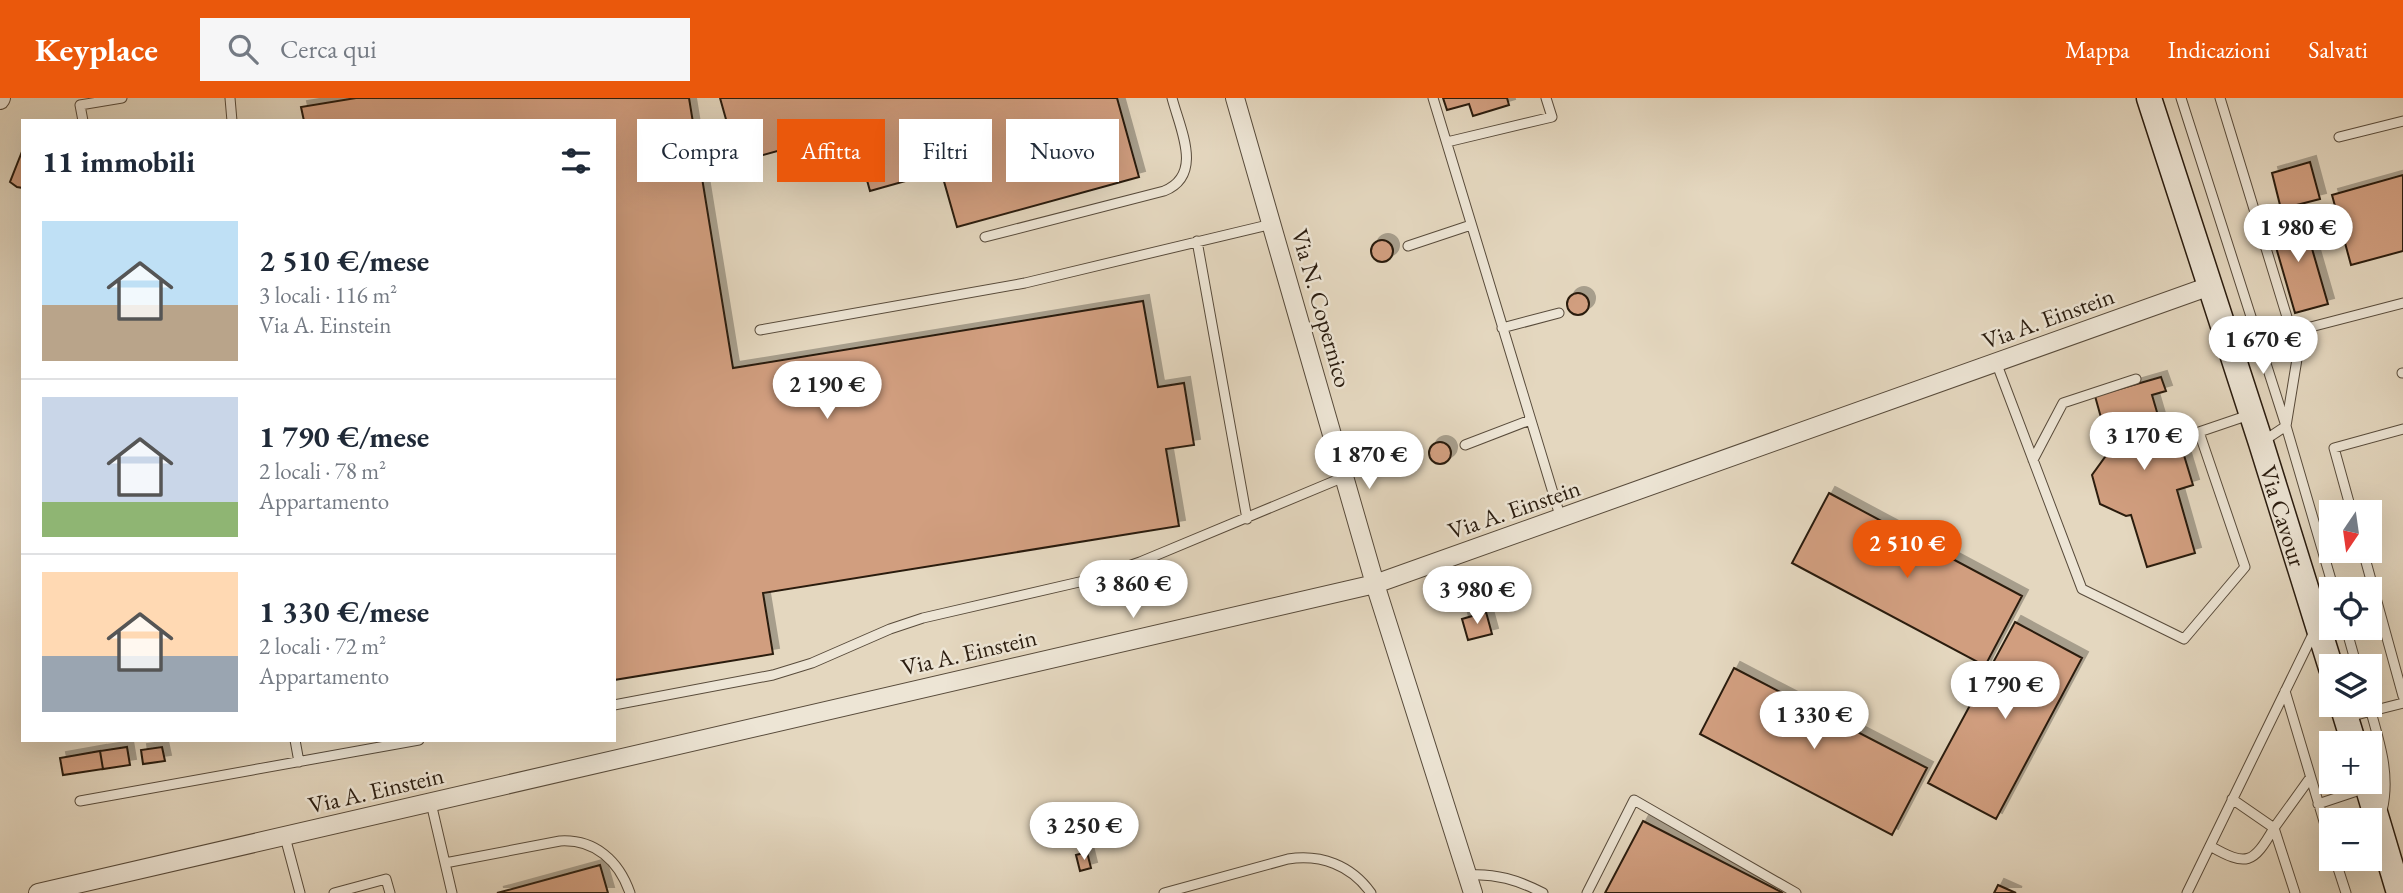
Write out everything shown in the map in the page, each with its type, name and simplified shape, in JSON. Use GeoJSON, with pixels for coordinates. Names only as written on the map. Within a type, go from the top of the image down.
{"type":"FeatureCollection","features":[{"type":"Feature","properties":{"kind":"main road","name":"Via Cavour"},"geometry":{"type":"LineString","coordinates":[[2149,98],[2327,654]]}},
{"type":"Feature","properties":{"kind":"main road"},"geometry":{"type":"LineString","coordinates":[[2382,834],[2399,893]]}},
{"type":"Feature","properties":{"kind":"street","name":"Via N. Copernico"},"geometry":{"type":"LineString","coordinates":[[1235,98],[1375,584],[1473,893]]}},
{"type":"Feature","properties":{"kind":"street","name":"Via A. Einstein"},"geometry":{"type":"LineString","coordinates":[[38,893],[1375,584],[2210,286]]}},
{"type":"Feature","properties":{"kind":"lane"},"geometry":{"type":"LineString","coordinates":[[79,102],[122,98]]}},
{"type":"Feature","properties":{"kind":"lane"},"geometry":{"type":"LineString","coordinates":[[230,98],[232,119]]}},
{"type":"Feature","properties":{"kind":"lane"},"geometry":{"type":"LineString","coordinates":[[985,237],[1164,191],[1177,184],[1182,179],[1187,162],[1172,98]]}},
{"type":"Feature","properties":{"kind":"lane"},"geometry":{"type":"LineString","coordinates":[[1433,98],[1561,519]]}},
{"type":"Feature","properties":{"kind":"lane"},"geometry":{"type":"LineString","coordinates":[[1447,142],[1552,117],[1546,98]]}},
{"type":"Feature","properties":{"kind":"lane","name":"Via Cavour"},"geometry":{"type":"LineString","coordinates":[[2181,98],[2286,426],[2330,577]]}},
{"type":"Feature","properties":{"kind":"lane","name":"Via Cavour"},"geometry":{"type":"LineString","coordinates":[[2220,98],[2298,353],[2286,426],[2261,443]]}},
{"type":"Feature","properties":{"kind":"lane"},"geometry":{"type":"LineString","coordinates":[[2339,137],[2403,121]]}},
{"type":"Feature","properties":{"kind":"lane"},"geometry":{"type":"LineString","coordinates":[[760,330],[1014,285],[1272,223]]}},
{"type":"Feature","properties":{"kind":"lane"},"geometry":{"type":"LineString","coordinates":[[1408,246],[1471,225]]}},
{"type":"Feature","properties":{"kind":"lane"},"geometry":{"type":"LineString","coordinates":[[1197,241],[1247,519]]}},
{"type":"Feature","properties":{"kind":"lane"},"geometry":{"type":"LineString","coordinates":[[2292,334],[2403,303]]}},
{"type":"Feature","properties":{"kind":"lane"},"geometry":{"type":"LineString","coordinates":[[1502,328],[1559,313]]}},
{"type":"Feature","properties":{"kind":"lane"},"geometry":{"type":"LineString","coordinates":[[1996,362],[2082,589],[2183,639],[2245,568],[2199,432],[2252,414]]}},
{"type":"Feature","properties":{"kind":"lane"},"geometry":{"type":"LineString","coordinates":[[2034,460],[2063,403],[2136,379]]}},
{"type":"Feature","properties":{"kind":"lane"},"geometry":{"type":"LineString","coordinates":[[1465,445],[1530,420]]}},
{"type":"Feature","properties":{"kind":"lane"},"geometry":{"type":"LineString","coordinates":[[2348,500],[2334,448],[2403,429]]}},
{"type":"Feature","properties":{"kind":"lane"},"geometry":{"type":"LineString","coordinates":[[616,705],[747,681],[786,671],[907,623],[1088,580],[1140,562],[1345,477]]}},
{"type":"Feature","properties":{"kind":"lane"},"geometry":{"type":"LineString","coordinates":[[2367,564],[2403,696]]}},
{"type":"Feature","properties":{"kind":"lane"},"geometry":{"type":"LineString","coordinates":[[2187,893],[2317,624]]}},
{"type":"Feature","properties":{"kind":"lane"},"geometry":{"type":"LineString","coordinates":[[2285,691],[2319,808]]}},
{"type":"Feature","properties":{"kind":"lane"},"geometry":{"type":"LineString","coordinates":[[2382,706],[2403,702]]}},
{"type":"Feature","properties":{"kind":"lane"},"geometry":{"type":"LineString","coordinates":[[2372,717],[2386,777],[2382,812]]}},
{"type":"Feature","properties":{"kind":"lane"},"geometry":{"type":"LineString","coordinates":[[295,742],[299,762]]}},
{"type":"Feature","properties":{"kind":"lane"},"geometry":{"type":"LineString","coordinates":[[80,801],[408,742]]}},
{"type":"Feature","properties":{"kind":"lane"},"geometry":{"type":"LineString","coordinates":[[2210,846],[2230,857],[2248,859],[2259,853],[2310,778]]}},
{"type":"Feature","properties":{"kind":"lane"},"geometry":{"type":"LineString","coordinates":[[2318,804],[2344,794]]}},
{"type":"Feature","properties":{"kind":"lane"},"geometry":{"type":"LineString","coordinates":[[2232,799],[2274,828],[2295,893]]}},
{"type":"Feature","properties":{"kind":"lane"},"geometry":{"type":"LineString","coordinates":[[1587,893],[1634,800],[1796,893]]}},
{"type":"Feature","properties":{"kind":"lane"},"geometry":{"type":"LineString","coordinates":[[431,803],[452,893]]}},
{"type":"Feature","properties":{"kind":"lane"},"geometry":{"type":"LineString","coordinates":[[285,837],[300,893]]}},
{"type":"Feature","properties":{"kind":"lane"},"geometry":{"type":"LineString","coordinates":[[445,863],[560,841],[577,841],[593,846],[607,855],[624,877],[630,893]]}},
{"type":"Feature","properties":{"kind":"lane"},"geometry":{"type":"LineString","coordinates":[[1164,893],[1305,856],[1320,858],[1347,869],[1366,885],[1371,893]]}},
{"type":"Feature","properties":{"kind":"lane"},"geometry":{"type":"LineString","coordinates":[[2339,871],[2346,893]]}},
{"type":"Feature","properties":{"kind":"lane"},"geometry":{"type":"LineString","coordinates":[[1467,875],[1496,875],[1543,893]]}},
{"type":"Feature","properties":{"kind":"lane"},"geometry":{"type":"LineString","coordinates":[[334,893],[386,879],[390,893]]}},
{"type":"Feature","properties":{"kind":"building"},"geometry":{"type":"Polygon","coordinates":[[[356,98],[689,98],[692,119],[637,119],[637,182],[703,182],[733,368],[1143,301],[1158,387],[1184,383],[1194,445],[1166,449],[1179,526],[763,593],[773,654],[616,680],[616,119],[304,119],[301,107],[356,98]]]}},
{"type":"Feature","properties":{"kind":"building"},"geometry":{"type":"Polygon","coordinates":[[[720,98],[1117,98],[1139,177],[957,227],[944,182],[992,182],[992,119],[899,119],[899,182],[902,182],[870,191],[867,182],[885,182],[885,119],[777,119],[777,151],[763,155],[763,119],[726,119],[720,98]]]}},
{"type":"Feature","properties":{"kind":"building"},"geometry":{"type":"Polygon","coordinates":[[[1443,98],[1507,98],[1509,105],[1473,116],[1469,104],[1447,110],[1443,98]]]}},
{"type":"Feature","properties":{"kind":"building"},"geometry":{"type":"Polygon","coordinates":[[[21,154],[21,188],[10,182],[21,154]]]}},
{"type":"Feature","properties":{"kind":"building"},"geometry":{"type":"Polygon","coordinates":[[[2310,162],[2320,199],[2281,209],[2272,173],[2310,162]]]}},
{"type":"Feature","properties":{"kind":"building"},"geometry":{"type":"Polygon","coordinates":[[[2403,175],[2403,251],[2351,265],[2332,195],[2403,175]]]}},
{"type":"Feature","properties":{"kind":"building"},"geometry":{"type":"Polygon","coordinates":[[[2302,214],[2328,304],[2295,313],[2269,223],[2302,214]]]}},
{"type":"Feature","properties":{"kind":"building"},"geometry":{"type":"Polygon","coordinates":[[[1382,240],[1390,243],[1393,251],[1390,259],[1382,262],[1374,259],[1371,251],[1374,243],[1382,240]]]}},
{"type":"Feature","properties":{"kind":"building"},"geometry":{"type":"Polygon","coordinates":[[[1578,293],[1586,296],[1589,304],[1586,312],[1578,315],[1570,312],[1567,304],[1570,296],[1578,293]]]}},
{"type":"Feature","properties":{"kind":"building"},"geometry":{"type":"Polygon","coordinates":[[[2161,377],[2166,391],[2152,395],[2166,443],[2179,439],[2193,485],[2177,490],[2195,553],[2147,567],[2131,515],[2126,516],[2100,504],[2092,475],[2110,450],[2095,396],[2161,377]]]}},
{"type":"Feature","properties":{"kind":"building"},"geometry":{"type":"Polygon","coordinates":[[[1440,442],[1448,445],[1451,453],[1448,461],[1440,464],[1432,461],[1429,453],[1432,445],[1440,442]]]}},
{"type":"Feature","properties":{"kind":"building"},"geometry":{"type":"Polygon","coordinates":[[[1829,493],[2022,596],[1985,666],[1792,563],[1829,493]]]}},
{"type":"Feature","properties":{"kind":"building"},"geometry":{"type":"Polygon","coordinates":[[[1486,612],[1492,634],[1468,640],[1462,619],[1486,612]]]}},
{"type":"Feature","properties":{"kind":"building"},"geometry":{"type":"Polygon","coordinates":[[[2015,622],[2082,658],[1996,819],[1928,783],[2015,622]]]}},
{"type":"Feature","properties":{"kind":"building"},"geometry":{"type":"Polygon","coordinates":[[[1734,668],[1927,768],[1892,835],[1700,734],[1734,668]]]}},
{"type":"Feature","properties":{"kind":"building"},"geometry":{"type":"Polygon","coordinates":[[[127,747],[130,765],[103,769],[100,751],[127,747]]]}},
{"type":"Feature","properties":{"kind":"building"},"geometry":{"type":"Polygon","coordinates":[[[162,747],[165,761],[143,764],[141,750],[162,747]]]}},
{"type":"Feature","properties":{"kind":"building"},"geometry":{"type":"Polygon","coordinates":[[[100,751],[103,769],[63,775],[60,758],[100,751]]]}},
{"type":"Feature","properties":{"kind":"building"},"geometry":{"type":"Polygon","coordinates":[[[1643,821],[1783,893],[1605,893],[1643,821]]]}},
{"type":"Feature","properties":{"kind":"building"},"geometry":{"type":"Polygon","coordinates":[[[1087,852],[1091,868],[1080,871],[1076,855],[1087,852]]]}},
{"type":"Feature","properties":{"kind":"building"},"geometry":{"type":"Polygon","coordinates":[[[600,865],[608,893],[497,893],[600,865]]]}},
{"type":"Feature","properties":{"kind":"building"},"geometry":{"type":"Polygon","coordinates":[[[1998,885],[2016,893],[1994,893],[1998,885]]]}}]}
